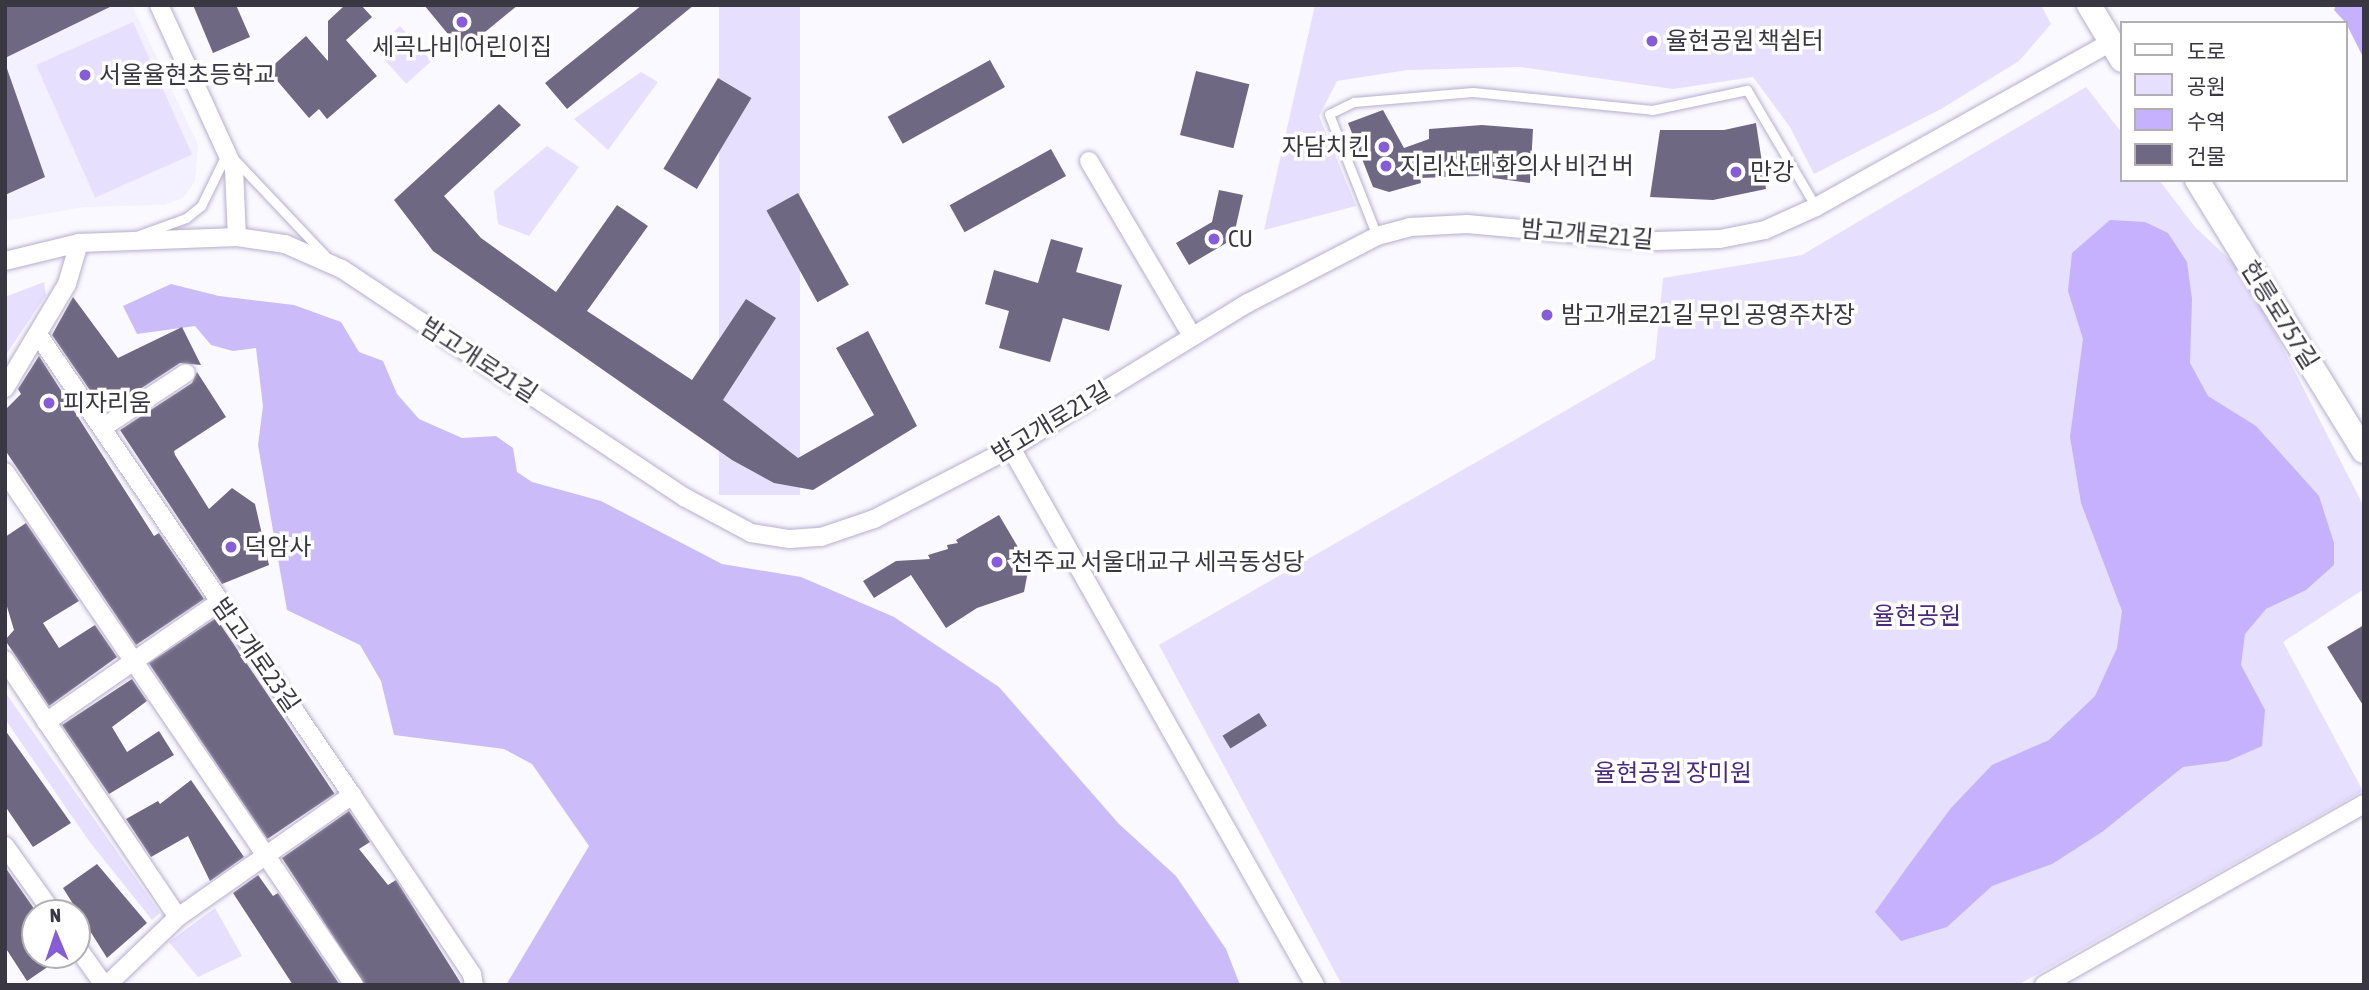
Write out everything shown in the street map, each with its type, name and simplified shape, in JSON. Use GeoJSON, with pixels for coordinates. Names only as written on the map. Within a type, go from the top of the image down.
{"type":"FeatureCollection","features":[{"type":"Feature","properties":{"kind":"main road"},"geometry":{"type":"LineString","coordinates":[[2089,5],[2117,51]]}},
{"type":"Feature","properties":{"kind":"main road","name":"헌릉로757길"},"geometry":{"type":"LineString","coordinates":[[2198,182],[2364,451]]}},
{"type":"Feature","properties":{"kind":"street"},"geometry":{"type":"LineString","coordinates":[[159,5],[227,151],[237,191],[237,237]]}},
{"type":"Feature","properties":{"kind":"street","name":"밤고개로21길"},"geometry":{"type":"LineString","coordinates":[[5,261],[79,243],[124,240],[237,237],[285,244],[342,269],[684,497],[751,533],[790,539],[821,537],[874,519],[1011,448],[1192,335],[1341,251],[1377,236],[1410,227],[1467,225],[1655,241],[1720,239],[1765,230],[1815,207],[2117,51]]}},
{"type":"Feature","properties":{"kind":"street"},"geometry":{"type":"LineString","coordinates":[[1089,161],[1192,335]]}},
{"type":"Feature","properties":{"kind":"street"},"geometry":{"type":"LineString","coordinates":[[5,388],[39,336],[67,284],[79,243]]}},
{"type":"Feature","properties":{"kind":"street","name":"밤고개로23길"},"geometry":{"type":"LineString","coordinates":[[39,336],[352,795],[473,979]]}},
{"type":"Feature","properties":{"kind":"street"},"geometry":{"type":"LineString","coordinates":[[102,428],[186,373]]}},
{"type":"Feature","properties":{"kind":"street"},"geometry":{"type":"LineString","coordinates":[[1011,448],[1315,985]]}},
{"type":"Feature","properties":{"kind":"street"},"geometry":{"type":"LineString","coordinates":[[5,472],[354,985]]}},
{"type":"Feature","properties":{"kind":"street"},"geometry":{"type":"LineString","coordinates":[[46,722],[219,601]]}},
{"type":"Feature","properties":{"kind":"street"},"geometry":{"type":"LineString","coordinates":[[5,660],[178,917]]}},
{"type":"Feature","properties":{"kind":"street"},"geometry":{"type":"LineString","coordinates":[[91,966],[105,985],[178,917],[352,795]]}},
{"type":"Feature","properties":{"kind":"street"},"geometry":{"type":"LineString","coordinates":[[2044,985],[2364,804]]}},
{"type":"Feature","properties":{"kind":"street"},"geometry":{"type":"LineString","coordinates":[[5,846],[43,899]]}},
{"type":"Feature","properties":{"kind":"lane"},"geometry":{"type":"LineString","coordinates":[[1377,236],[1329,114],[1354,102],[1473,92],[1652,110],[1747,90],[1815,207]]}},
{"type":"Feature","properties":{"kind":"lane"},"geometry":{"type":"LineString","coordinates":[[124,240],[194,212],[218,179],[227,151]]}},
{"type":"Feature","properties":{"kind":"lane"},"geometry":{"type":"LineString","coordinates":[[227,151],[302,235],[342,269]]}},
{"type":"Feature","properties":{"kind":"shaded area","name":"서울율현초등학교"},"geometry":{"type":"Polygon","coordinates":[[[5,5],[132,5],[198,145],[195,181],[184,197],[164,205],[84,207],[5,221],[5,5]]]}},
{"type":"Feature","properties":{"kind":"shaded area"},"geometry":{"type":"Polygon","coordinates":[[[171,284],[219,296],[294,305],[341,322],[359,352],[383,361],[397,394],[419,419],[462,438],[496,436],[513,448],[517,472],[532,482],[601,501],[722,564],[801,577],[894,617],[999,687],[1119,824],[1176,876],[1226,949],[1240,985],[506,985],[589,846],[532,764],[504,749],[394,735],[381,681],[360,645],[287,610],[258,445],[263,406],[256,348],[233,351],[211,345],[195,326],[137,334],[123,306],[171,284]]]}},
{"type":"Feature","properties":{"kind":"green space"},"geometry":{"type":"Polygon","coordinates":[[[719,5],[800,5],[800,495],[719,495],[719,5]]]}},
{"type":"Feature","properties":{"kind":"green space"},"geometry":{"type":"Polygon","coordinates":[[[1315,5],[2041,5],[2051,24],[2019,61],[1941,109],[1814,174],[1790,127],[1753,77],[1673,89],[1520,67],[1407,70],[1337,81],[1319,116],[1356,206],[1264,230],[1315,5]]]}},
{"type":"Feature","properties":{"kind":"green space"},"geometry":{"type":"Polygon","coordinates":[[[133,22],[192,154],[95,198],[36,65],[133,22]]]}},
{"type":"Feature","properties":{"kind":"green space"},"geometry":{"type":"Polygon","coordinates":[[[400,26],[431,61],[406,84],[375,49],[400,26]]]}},
{"type":"Feature","properties":{"kind":"green space"},"geometry":{"type":"Polygon","coordinates":[[[641,72],[658,82],[608,150],[574,119],[641,72]]]}},
{"type":"Feature","properties":{"kind":"green space","name":"율현공원"},"geometry":{"type":"Polygon","coordinates":[[[2086,87],[2120,130],[2120,182],[2161,182],[2195,227],[2245,274],[2364,507],[2364,589],[2283,642],[2363,791],[2018,985],[1342,985],[1159,645],[1655,359],[1663,278],[1802,255],[2086,87]]]}},
{"type":"Feature","properties":{"kind":"green space"},"geometry":{"type":"Polygon","coordinates":[[[547,146],[579,167],[529,236],[498,224],[494,191],[547,146]]]}},
{"type":"Feature","properties":{"kind":"green space"},"geometry":{"type":"Polygon","coordinates":[[[44,282],[46,295],[5,356],[5,297],[44,282]]]}},
{"type":"Feature","properties":{"kind":"green space"},"geometry":{"type":"Polygon","coordinates":[[[5,692],[160,913],[152,920],[89,841],[5,719],[5,692]]]}},
{"type":"Feature","properties":{"kind":"green space"},"geometry":{"type":"Polygon","coordinates":[[[215,908],[242,956],[198,977],[169,942],[215,908]]]}},
{"type":"Feature","properties":{"kind":"water"},"geometry":{"type":"Polygon","coordinates":[[[2336,5],[2364,5],[2364,59],[2348,27],[2348,21],[2344,21],[2334,10],[2336,5]]]}},
{"type":"Feature","properties":{"kind":"water"},"geometry":{"type":"Polygon","coordinates":[[[2110,220],[2145,222],[2168,233],[2187,262],[2192,299],[2190,363],[2208,396],[2256,426],[2319,496],[2334,543],[2334,565],[2306,590],[2266,609],[2245,634],[2241,665],[2265,710],[2262,746],[2228,761],[2183,767],[2102,832],[2052,864],[1992,886],[1947,927],[1901,941],[1875,912],[1908,866],[1951,808],[1992,765],[2049,740],[2095,696],[2117,648],[2122,611],[2081,503],[2070,437],[2083,339],[2068,291],[2072,253],[2110,220]]]}},
{"type":"Feature","properties":{"kind":"building"},"geometry":{"type":"Polygon","coordinates":[[[5,5],[114,5],[5,58],[5,5]]]}},
{"type":"Feature","properties":{"kind":"building"},"geometry":{"type":"Polygon","coordinates":[[[193,5],[236,5],[250,37],[213,53],[193,5]]]}},
{"type":"Feature","properties":{"kind":"building"},"geometry":{"type":"Polygon","coordinates":[[[345,5],[361,5],[372,17],[346,40],[377,76],[327,119],[319,109],[309,118],[268,70],[306,36],[328,61],[328,21],[345,5]]]}},
{"type":"Feature","properties":{"kind":"building"},"geometry":{"type":"Polygon","coordinates":[[[424,5],[518,5],[462,51],[424,5]]]}},
{"type":"Feature","properties":{"kind":"building"},"geometry":{"type":"Polygon","coordinates":[[[642,5],[694,5],[567,109],[545,83],[642,5]]]}},
{"type":"Feature","properties":{"kind":"building"},"geometry":{"type":"Polygon","coordinates":[[[990,60],[1005,87],[903,144],[888,117],[990,60]]]}},
{"type":"Feature","properties":{"kind":"building"},"geometry":{"type":"Polygon","coordinates":[[[5,63],[45,177],[5,195],[5,63]]]}},
{"type":"Feature","properties":{"kind":"building"},"geometry":{"type":"Polygon","coordinates":[[[1196,71],[1249,84],[1233,148],[1180,135],[1196,71]]]}},
{"type":"Feature","properties":{"kind":"building"},"geometry":{"type":"Polygon","coordinates":[[[718,78],[751,98],[697,189],[663,169],[718,78]]]}},
{"type":"Feature","properties":{"kind":"building"},"geometry":{"type":"Polygon","coordinates":[[[499,104],[521,125],[444,196],[481,238],[556,292],[617,205],[648,226],[587,311],[692,380],[746,299],[776,318],[723,400],[798,458],[874,415],[836,348],[868,331],[917,426],[813,490],[774,483],[732,460],[433,251],[394,200],[499,104]]]}},
{"type":"Feature","properties":{"kind":"building"},"geometry":{"type":"Polygon","coordinates":[[[1383,110],[1404,148],[1429,139],[1429,129],[1482,125],[1533,129],[1530,183],[1478,176],[1420,178],[1421,183],[1389,192],[1373,187],[1348,123],[1383,110]]]}},
{"type":"Feature","properties":{"kind":"building"},"geometry":{"type":"Polygon","coordinates":[[[1756,123],[1766,189],[1713,200],[1650,197],[1660,130],[1724,130],[1756,123]]]}},
{"type":"Feature","properties":{"kind":"building"},"geometry":{"type":"Polygon","coordinates":[[[1051,149],[1066,176],[965,232],[950,205],[1051,149]]]}},
{"type":"Feature","properties":{"kind":"building"},"geometry":{"type":"Polygon","coordinates":[[[1219,190],[1243,195],[1233,239],[1189,265],[1176,243],[1212,222],[1219,190]]]}},
{"type":"Feature","properties":{"kind":"building"},"geometry":{"type":"Polygon","coordinates":[[[798,193],[849,285],[817,302],[767,210],[798,193]]]}},
{"type":"Feature","properties":{"kind":"building"},"geometry":{"type":"Polygon","coordinates":[[[1051,239],[1083,248],[1076,272],[1122,285],[1109,331],[1063,318],[1050,362],[999,348],[1009,311],[985,304],[994,270],[1038,283],[1051,239]]]}},
{"type":"Feature","properties":{"kind":"building"},"geometry":{"type":"Polygon","coordinates":[[[73,297],[118,358],[182,327],[201,365],[180,363],[105,412],[52,335],[73,297]]]}},
{"type":"Feature","properties":{"kind":"building"},"geometry":{"type":"Polygon","coordinates":[[[39,356],[154,536],[159,533],[204,599],[136,645],[5,450],[5,410],[21,394],[18,389],[39,356]]]}},
{"type":"Feature","properties":{"kind":"building"},"geometry":{"type":"Polygon","coordinates":[[[197,372],[226,417],[174,451],[175,455],[209,509],[232,488],[255,504],[269,565],[222,584],[120,430],[192,383],[197,372]]]}},
{"type":"Feature","properties":{"kind":"building"},"geometry":{"type":"Polygon","coordinates":[[[999,515],[1029,566],[1024,592],[977,608],[946,628],[911,575],[874,598],[863,581],[896,561],[930,559],[928,555],[948,549],[947,545],[958,543],[956,540],[999,515]]]}},
{"type":"Feature","properties":{"kind":"building"},"geometry":{"type":"Polygon","coordinates":[[[26,523],[79,601],[43,623],[59,648],[95,625],[117,657],[49,706],[5,640],[14,630],[5,600],[5,537],[26,523]]]}},
{"type":"Feature","properties":{"kind":"building"},"geometry":{"type":"Polygon","coordinates":[[[216,618],[335,794],[267,839],[149,663],[216,618]]]}},
{"type":"Feature","properties":{"kind":"building"},"geometry":{"type":"Polygon","coordinates":[[[2364,625],[2364,707],[2327,647],[2364,625]]]}},
{"type":"Feature","properties":{"kind":"building"},"geometry":{"type":"Polygon","coordinates":[[[132,679],[147,701],[112,727],[127,752],[159,731],[174,755],[109,794],[62,725],[132,679]]]}},
{"type":"Feature","properties":{"kind":"building"},"geometry":{"type":"Polygon","coordinates":[[[1259,713],[1267,726],[1230,749],[1223,736],[1259,713]]]}},
{"type":"Feature","properties":{"kind":"building"},"geometry":{"type":"Polygon","coordinates":[[[5,730],[71,823],[33,847],[5,806],[5,730]]]}},
{"type":"Feature","properties":{"kind":"building"},"geometry":{"type":"Polygon","coordinates":[[[191,780],[244,857],[210,881],[188,836],[151,857],[126,819],[158,801],[160,804],[191,780]]]}},
{"type":"Feature","properties":{"kind":"building"},"geometry":{"type":"Polygon","coordinates":[[[349,811],[370,842],[359,849],[388,885],[396,880],[462,985],[365,985],[282,858],[349,811]]]}},
{"type":"Feature","properties":{"kind":"building"},"geometry":{"type":"Polygon","coordinates":[[[97,864],[147,923],[107,958],[91,933],[91,899],[70,899],[63,888],[97,864]]]}},
{"type":"Feature","properties":{"kind":"building"},"geometry":{"type":"Polygon","coordinates":[[[5,867],[27,899],[21,899],[21,969],[45,969],[27,981],[5,947],[5,867]]]}},
{"type":"Feature","properties":{"kind":"building"},"geometry":{"type":"Polygon","coordinates":[[[258,875],[273,896],[278,893],[340,985],[293,985],[233,893],[258,875]]]}},
{"type":"Feature","properties":{"kind":"place","name":"세곡나비 어린이집"},"geometry":{"type":"Point","coordinates":[462,22]}},
{"type":"Feature","properties":{"kind":"place","name":"율현공원 책쉼터"},"geometry":{"type":"Point","coordinates":[1652,41]}},
{"type":"Feature","properties":{"kind":"place","name":"서울율현초등학교"},"geometry":{"type":"Point","coordinates":[85,75]}},
{"type":"Feature","properties":{"kind":"place","name":"자담치킨"},"geometry":{"type":"Point","coordinates":[1384,147]}},
{"type":"Feature","properties":{"kind":"place","name":"지리산 대 화의사 비건 버"},"geometry":{"type":"Point","coordinates":[1386,166]}},
{"type":"Feature","properties":{"kind":"place","name":"만강"},"geometry":{"type":"Point","coordinates":[1736,172]}},
{"type":"Feature","properties":{"kind":"place","name":"CU"},"geometry":{"type":"Point","coordinates":[1214,239]}},
{"type":"Feature","properties":{"kind":"place","name":"밤고개로21길 무인 공영주차장"},"geometry":{"type":"Point","coordinates":[1547,315]}},
{"type":"Feature","properties":{"kind":"place","name":"피자리움"},"geometry":{"type":"Point","coordinates":[49,403]}},
{"type":"Feature","properties":{"kind":"place","name":"덕암사"},"geometry":{"type":"Point","coordinates":[231,547]}},
{"type":"Feature","properties":{"kind":"place","name":"천주교 서울대교구 세곡동성당"},"geometry":{"type":"Point","coordinates":[997,562]}},
{"type":"Feature","properties":{"kind":"park label","name":"율현공원 장미원"},"geometry":{"type":"Point","coordinates":[1673,773]}}]}
